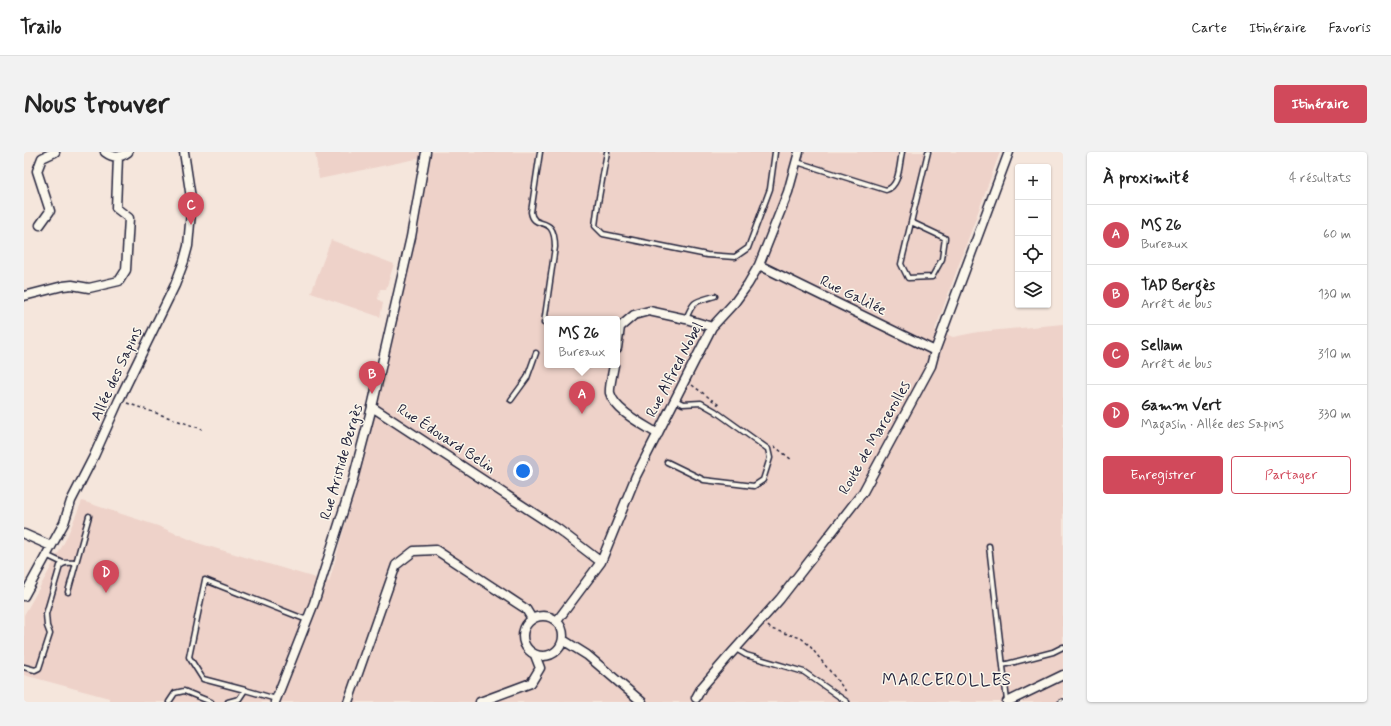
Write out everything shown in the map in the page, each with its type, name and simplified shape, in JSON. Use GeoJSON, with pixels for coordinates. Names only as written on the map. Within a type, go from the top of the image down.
{"type":"FeatureCollection","features":[{"type":"Feature","properties":{"kind":"street"},"geometry":{"type":"LineString","coordinates":[[40,225],[50,211],[37,171],[42,158],[55,152]]}},
{"type":"Feature","properties":{"kind":"street"},"geometry":{"type":"LineString","coordinates":[[105,152],[109,155],[118,157],[123,156],[128,152]]}},
{"type":"Feature","properties":{"kind":"street","name":"Allée des Sapins"},"geometry":{"type":"LineString","coordinates":[[24,596],[64,523],[71,501],[94,456],[119,400],[175,285],[184,261],[188,246],[191,198],[184,152]]}},
{"type":"Feature","properties":{"kind":"street","name":"Rue Aristide Bergès"},"geometry":{"type":"LineString","coordinates":[[276,701],[314,603],[352,482],[372,407],[411,237],[426,152]]}},
{"type":"Feature","properties":{"kind":"street","name":"Rue Alfred Nobel"},"geometry":{"type":"LineString","coordinates":[[600,562],[636,476],[712,327],[735,302],[759,265],[788,192],[799,152]]}},
{"type":"Feature","properties":{"kind":"street","name":"Route de Marcerolles"},"geometry":{"type":"LineString","coordinates":[[695,701],[702,688],[780,599],[863,492],[931,366],[935,351],[1009,152]]}},
{"type":"Feature","properties":{"kind":"street"},"geometry":{"type":"LineString","coordinates":[[24,296],[63,286],[72,285],[89,288],[118,280],[126,270],[129,218],[116,208],[118,157]]}},
{"type":"Feature","properties":{"kind":"street","name":"Rue Galilée"},"geometry":{"type":"LineString","coordinates":[[759,265],[935,351]]}},
{"type":"Feature","properties":{"kind":"street"},"geometry":{"type":"LineString","coordinates":[[620,327],[634,315],[649,311],[686,319],[712,327]]}},
{"type":"Feature","properties":{"kind":"street"},"geometry":{"type":"LineString","coordinates":[[614,368],[610,392],[614,402],[622,410],[658,434]]}},
{"type":"Feature","properties":{"kind":"street","name":"Rue Édouard Belin"},"geometry":{"type":"LineString","coordinates":[[372,407],[558,529],[600,562]]}},
{"type":"Feature","properties":{"kind":"street"},"geometry":{"type":"LineString","coordinates":[[24,534],[51,546]]}},
{"type":"Feature","properties":{"kind":"street"},"geometry":{"type":"LineString","coordinates":[[348,702],[396,565],[414,551],[436,550],[526,609],[532,619]]}},
{"type":"Feature","properties":{"kind":"street"},"geometry":{"type":"LineString","coordinates":[[557,621],[600,562]]}},
{"type":"Feature","properties":{"kind":"street"},"geometry":{"type":"LineString","coordinates":[[540,616],[549,616],[557,621],[563,630],[563,640],[560,649],[553,654],[544,657],[535,655],[528,650],[523,641],[526,626],[532,619],[540,616]]}},
{"type":"Feature","properties":{"kind":"street"},"geometry":{"type":"LineString","coordinates":[[563,640],[587,655],[642,702]]}},
{"type":"Feature","properties":{"kind":"street"},"geometry":{"type":"LineString","coordinates":[[480,702],[531,683],[540,668],[535,655]]}},
{"type":"Feature","properties":{"kind":"street"},"geometry":{"type":"LineString","coordinates":[[1007,702],[1063,675]]}},
{"type":"Feature","properties":{"kind":"lane"},"geometry":{"type":"LineString","coordinates":[[540,152],[531,212],[532,217],[540,223],[549,225],[553,229],[556,247],[545,316]]}},
{"type":"Feature","properties":{"kind":"lane"},"geometry":{"type":"LineString","coordinates":[[607,152],[595,226],[603,234],[707,255],[735,257],[748,248],[770,189],[775,152]]}},
{"type":"Feature","properties":{"kind":"lane"},"geometry":{"type":"LineString","coordinates":[[796,162],[886,190],[891,188],[896,183],[902,152]]}},
{"type":"Feature","properties":{"kind":"lane"},"geometry":{"type":"LineString","coordinates":[[911,222],[945,238],[942,259],[932,277],[908,278],[901,264],[911,222],[928,152]]}},
{"type":"Feature","properties":{"kind":"lane"},"geometry":{"type":"LineString","coordinates":[[686,319],[692,304],[701,299],[714,296]]}},
{"type":"Feature","properties":{"kind":"lane"},"geometry":{"type":"LineString","coordinates":[[511,400],[527,378],[536,353]]}},
{"type":"Feature","properties":{"kind":"lane"},"geometry":{"type":"LineString","coordinates":[[667,462],[704,480],[754,486],[763,480],[770,458],[768,449],[715,411],[701,403],[683,404],[675,400]]}},
{"type":"Feature","properties":{"kind":"lane"},"geometry":{"type":"LineString","coordinates":[[68,592],[89,516]]}},
{"type":"Feature","properties":{"kind":"lane"},"geometry":{"type":"LineString","coordinates":[[989,546],[1007,702]]}},
{"type":"Feature","properties":{"kind":"lane"},"geometry":{"type":"LineString","coordinates":[[46,555],[63,563],[76,563]]}},
{"type":"Feature","properties":{"kind":"lane"},"geometry":{"type":"LineString","coordinates":[[24,667],[35,670],[39,668],[50,634],[47,626],[46,614],[60,566],[63,563]]}},
{"type":"Feature","properties":{"kind":"lane"},"geometry":{"type":"LineString","coordinates":[[276,701],[245,690],[204,679],[189,657],[205,580],[307,620]]}},
{"type":"Feature","properties":{"kind":"lane"},"geometry":{"type":"LineString","coordinates":[[1003,665],[1053,652],[1063,646]]}},
{"type":"Feature","properties":{"kind":"lane"},"geometry":{"type":"LineString","coordinates":[[736,649],[746,655],[804,672],[847,702]]}},
{"type":"Feature","properties":{"kind":"lane"},"geometry":{"type":"LineString","coordinates":[[228,702],[240,700],[245,690]]}},
{"type":"Feature","properties":{"kind":"lane"},"geometry":{"type":"LineString","coordinates":[[169,702],[175,693],[184,691],[212,702]]}},
{"type":"Feature","properties":{"kind":"path"},"geometry":{"type":"LineString","coordinates":[[119,400],[202,429]]}},
{"type":"Feature","properties":{"kind":"path"},"geometry":{"type":"LineString","coordinates":[[761,621],[771,629],[801,638],[809,645],[845,690],[846,696]]}},
{"type":"Feature","properties":{"kind":"shaded area"},"geometry":{"type":"Polygon","coordinates":[[[315,152],[1000,152],[935,330],[953,337],[978,332],[1063,324],[1063,702],[109,702],[109,698],[24,675],[24,615],[66,539],[82,501],[158,526],[201,544],[329,582],[369,440],[393,298],[421,158],[319,179],[315,152]]]}},
{"type":"Feature","properties":{"kind":"shaded area"},"geometry":{"type":"Polygon","coordinates":[[[331,240],[394,264],[386,289],[380,289],[378,299],[383,303],[380,317],[311,293],[331,240]]]}},
{"type":"Feature","properties":{"kind":"railway"},"geometry":{"type":"LineString","coordinates":[[1059,702],[1063,700]]}},
{"type":"Feature","properties":{"kind":"place","name":"Sellam"},"geometry":{"type":"Point","coordinates":[191,225]}},
{"type":"Feature","properties":{"kind":"place","name":"TAD Bergès"},"geometry":{"type":"Point","coordinates":[372,394]}},
{"type":"Feature","properties":{"kind":"place","name":"MS 26"},"geometry":{"type":"Point","coordinates":[582,414]}},
{"type":"Feature","properties":{"kind":"place","name":"Gamm Vert"},"geometry":{"type":"Point","coordinates":[106,593]}},
{"type":"Feature","properties":{"kind":"district","name":"MARCEROLLES"},"geometry":{"type":"Point","coordinates":[947,680]}}]}
